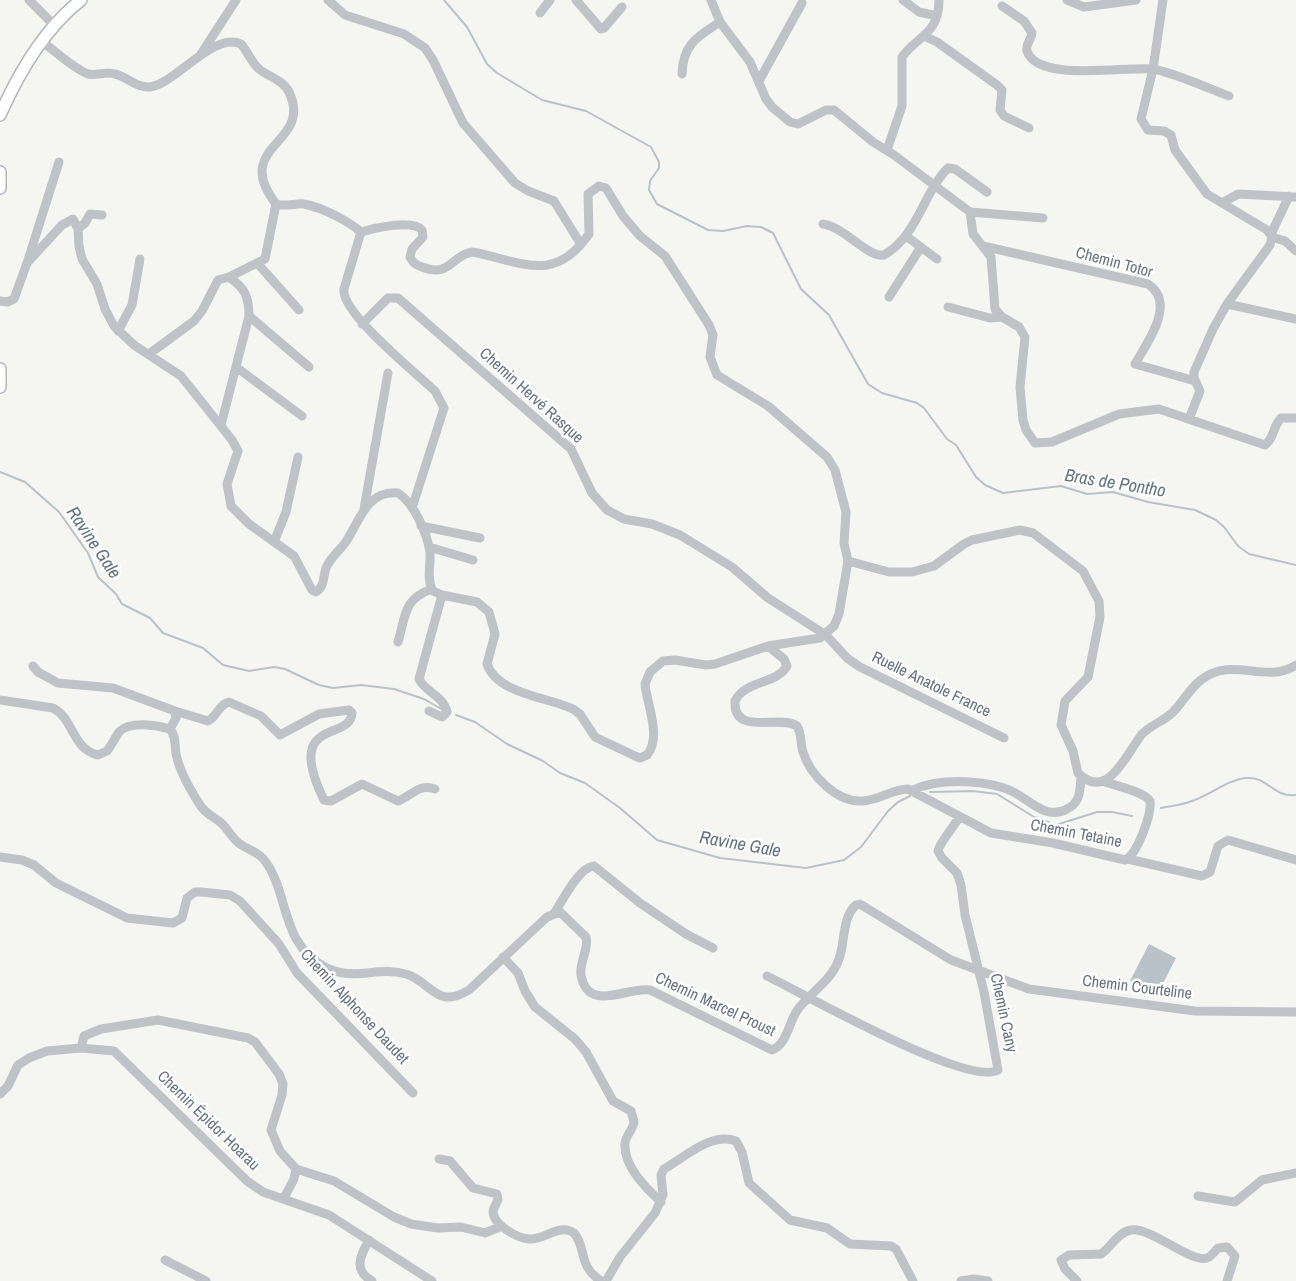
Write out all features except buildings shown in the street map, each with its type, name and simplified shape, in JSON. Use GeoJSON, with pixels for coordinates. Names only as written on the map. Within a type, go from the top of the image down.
{"type":"FeatureCollection","features":[{"type":"Feature","properties":{"kind":"main road"},"geometry":{"type":"LineString","coordinates":[[0,115],[3,103],[41,41],[54,25],[81,0]]}},
{"type":"Feature","properties":{"kind":"main road"},"geometry":{"type":"LineString","coordinates":[[0,172],[0,188]]}},
{"type":"Feature","properties":{"kind":"main road"},"geometry":{"type":"LineString","coordinates":[[0,369],[0,387]]}},
{"type":"Feature","properties":{"kind":"street"},"geometry":{"type":"LineString","coordinates":[[29,0],[54,25]]}},
{"type":"Feature","properties":{"kind":"street"},"geometry":{"type":"LineString","coordinates":[[200,54],[236,0]]}},
{"type":"Feature","properties":{"kind":"street"},"geometry":{"type":"LineString","coordinates":[[328,0],[345,15],[404,34],[425,48],[433,60],[463,123],[515,183],[528,191],[554,201],[580,243]]}},
{"type":"Feature","properties":{"kind":"street"},"geometry":{"type":"LineString","coordinates":[[540,13],[550,0]]}},
{"type":"Feature","properties":{"kind":"street"},"geometry":{"type":"LineString","coordinates":[[576,0],[601,29],[622,7]]}},
{"type":"Feature","properties":{"kind":"street"},"geometry":{"type":"LineString","coordinates":[[711,0],[720,22],[750,62],[768,103],[790,122],[801,123],[826,110],[834,110],[873,142],[887,150],[970,212],[1043,218]]}},
{"type":"Feature","properties":{"kind":"street"},"geometry":{"type":"LineString","coordinates":[[903,0],[919,12],[938,16]]}},
{"type":"Feature","properties":{"kind":"street"},"geometry":{"type":"LineString","coordinates":[[887,150],[902,106],[902,57],[931,30],[938,16],[939,0]]}},
{"type":"Feature","properties":{"kind":"street"},"geometry":{"type":"LineString","coordinates":[[1067,0],[1084,7],[1136,0]]}},
{"type":"Feature","properties":{"kind":"street"},"geometry":{"type":"LineString","coordinates":[[1162,0],[1153,69],[1141,119],[1142,124],[1148,130],[1164,131],[1171,134],[1175,150],[1207,194],[1272,235],[1285,241],[1296,251]]}},
{"type":"Feature","properties":{"kind":"street"},"geometry":{"type":"LineString","coordinates":[[759,81],[802,3]]}},
{"type":"Feature","properties":{"kind":"street"},"geometry":{"type":"LineString","coordinates":[[1002,6],[1028,26],[1032,33],[1027,45],[1028,53],[1033,59],[1048,67],[1076,71],[1153,69],[1229,96]]}},
{"type":"Feature","properties":{"kind":"street"},"geometry":{"type":"LineString","coordinates":[[682,74],[682,61],[691,42],[720,22]]}},
{"type":"Feature","properties":{"kind":"street"},"geometry":{"type":"LineString","coordinates":[[924,36],[937,42],[997,85],[1002,90],[1000,110],[1004,116],[1029,128]]}},
{"type":"Feature","properties":{"kind":"street"},"geometry":{"type":"LineString","coordinates":[[41,41],[83,72],[94,75],[115,74],[142,86],[161,83],[200,54],[223,45],[238,42],[258,68],[288,90],[293,106],[292,122],[284,137],[266,154],[263,162],[262,171],[266,186],[276,204],[265,258],[258,264],[229,277],[222,278],[215,283],[202,311],[194,321],[149,354]]}},
{"type":"Feature","properties":{"kind":"street"},"geometry":{"type":"LineString","coordinates":[[0,301],[10,301],[16,296],[59,162]]}},
{"type":"Feature","properties":{"kind":"street"},"geometry":{"type":"LineString","coordinates":[[823,224],[839,228],[878,256],[889,252],[906,236],[947,169],[953,168],[987,192]]}},
{"type":"Feature","properties":{"kind":"street"},"geometry":{"type":"LineString","coordinates":[[276,204],[311,206],[348,223],[361,232],[406,224],[420,227],[422,236],[412,249],[410,257],[417,265],[432,270],[444,269],[454,264],[462,255],[472,252],[531,266],[544,266],[568,256],[587,236],[590,228],[587,213],[588,194],[596,187],[603,186],[640,236],[665,256],[709,325],[713,339],[710,357],[717,375],[768,406],[832,464],[845,503],[844,543],[848,560],[839,614],[834,626],[826,635],[810,640],[768,646],[715,664],[706,665],[669,660],[656,665],[645,684],[654,730],[653,742],[647,755],[637,757],[595,737],[580,714],[573,709],[511,688],[500,682],[493,675],[487,664],[495,634],[489,612],[477,602],[442,595],[432,589],[429,580],[429,547],[412,508],[403,496],[393,492],[381,496],[364,509]]}},
{"type":"Feature","properties":{"kind":"street"},"geometry":{"type":"LineString","coordinates":[[1189,419],[1200,391],[1195,381],[1194,372],[1213,329],[1227,304],[1270,245],[1272,235],[1292,197],[1238,194],[1222,203]]}},
{"type":"Feature","properties":{"kind":"street"},"geometry":{"type":"LineString","coordinates":[[970,212],[973,234],[984,246],[992,261],[995,309],[1002,317],[1019,326],[1026,337],[1020,387],[1023,420],[1026,430],[1035,443],[1052,442],[1119,414],[1159,410],[1265,445],[1270,441],[1274,427],[1281,418],[1296,418]]}},
{"type":"Feature","properties":{"kind":"street"},"geometry":{"type":"LineString","coordinates":[[78,229],[86,223],[90,214],[102,215]]}},
{"type":"Feature","properties":{"kind":"street"},"geometry":{"type":"LineString","coordinates":[[27,263],[65,223],[73,219],[78,229],[82,258],[97,284],[108,315],[118,331],[181,376],[221,425],[238,451],[227,484],[231,506],[249,524],[296,559],[309,588],[316,592],[322,586],[329,561],[345,543],[364,509],[388,373]]}},
{"type":"Feature","properties":{"kind":"street"},"geometry":{"type":"LineString","coordinates":[[361,232],[343,294],[345,301],[362,324],[435,391],[444,408],[412,508]]}},
{"type":"Feature","properties":{"kind":"street"},"geometry":{"type":"LineString","coordinates":[[906,236],[937,259]]}},
{"type":"Feature","properties":{"kind":"street","name":"Chemin Totor"},"geometry":{"type":"LineString","coordinates":[[984,246],[1144,283],[1153,287],[1158,297],[1159,320],[1135,364],[1195,381]]}},
{"type":"Feature","properties":{"kind":"street"},"geometry":{"type":"LineString","coordinates":[[890,297],[921,247]]}},
{"type":"Feature","properties":{"kind":"street"},"geometry":{"type":"LineString","coordinates":[[118,331],[132,305],[140,259]]}},
{"type":"Feature","properties":{"kind":"street"},"geometry":{"type":"LineString","coordinates":[[258,264],[299,310]]}},
{"type":"Feature","properties":{"kind":"street"},"geometry":{"type":"LineString","coordinates":[[221,425],[248,316],[249,301],[246,292],[229,277]]}},
{"type":"Feature","properties":{"kind":"street","name":"Chemin Hervé Rasque"},"geometry":{"type":"LineString","coordinates":[[362,324],[388,298],[398,298],[571,449],[592,492],[607,510],[624,519],[652,524],[680,535],[732,566],[768,598],[826,635]]}},
{"type":"Feature","properties":{"kind":"street"},"geometry":{"type":"LineString","coordinates":[[1227,304],[1296,319]]}},
{"type":"Feature","properties":{"kind":"street"},"geometry":{"type":"LineString","coordinates":[[948,307],[990,318],[1002,317]]}},
{"type":"Feature","properties":{"kind":"street"},"geometry":{"type":"LineString","coordinates":[[248,316],[309,367]]}},
{"type":"Feature","properties":{"kind":"street"},"geometry":{"type":"LineString","coordinates":[[236,367],[302,416]]}},
{"type":"Feature","properties":{"kind":"street"},"geometry":{"type":"LineString","coordinates":[[274,542],[286,512],[298,457]]}},
{"type":"Feature","properties":{"kind":"street"},"geometry":{"type":"LineString","coordinates":[[421,526],[480,538]]}},
{"type":"Feature","properties":{"kind":"street"},"geometry":{"type":"LineString","coordinates":[[848,560],[889,572],[912,572],[934,566],[972,540],[1020,530],[1033,533],[1083,571],[1099,601],[1100,617],[1088,677],[1065,701],[1061,726],[1073,751],[1076,769],[1081,776],[1096,781],[1103,781],[1117,772],[1142,735],[1171,714],[1200,680],[1224,669],[1239,668],[1271,674],[1289,670],[1296,665]]}},
{"type":"Feature","properties":{"kind":"street"},"geometry":{"type":"LineString","coordinates":[[429,547],[473,560]]}},
{"type":"Feature","properties":{"kind":"street"},"geometry":{"type":"LineString","coordinates":[[398,642],[409,603],[419,594],[432,589]]}},
{"type":"Feature","properties":{"kind":"street"},"geometry":{"type":"LineString","coordinates":[[429,711],[442,717],[447,712],[442,700],[419,679],[442,595]]}},
{"type":"Feature","properties":{"kind":"street","name":"Ruelle Anatole France"},"geometry":{"type":"LineString","coordinates":[[826,635],[846,658],[874,676],[1004,738]]}},
{"type":"Feature","properties":{"kind":"street","name":"Chemin Tetaine"},"geometry":{"type":"LineString","coordinates":[[768,646],[784,659],[788,666],[782,672],[745,689],[738,695],[734,704],[737,713],[742,718],[754,723],[786,722],[797,726],[803,753],[809,766],[824,783],[846,799],[862,801],[904,789],[913,790],[991,833],[1053,843],[1121,860],[1128,859],[1135,851],[1150,810],[1150,801],[1140,792],[1127,790],[1103,781]]}},
{"type":"Feature","properties":{"kind":"street"},"geometry":{"type":"LineString","coordinates":[[33,666],[38,672],[58,683],[113,688],[174,711],[208,721],[212,719],[222,705],[229,702],[261,716],[280,735],[319,714],[349,710],[352,713],[349,722],[317,739],[311,748],[312,774],[324,800],[331,801],[362,784],[398,801],[420,788],[428,786],[435,789]]}},
{"type":"Feature","properties":{"kind":"street"},"geometry":{"type":"LineString","coordinates":[[0,700],[53,708],[59,711],[80,745],[98,755],[108,751],[117,735],[125,728],[138,725],[170,729],[174,734],[179,764],[200,806],[206,814],[225,827],[240,844],[265,860],[275,881],[286,918],[295,936],[312,958],[323,966],[339,973],[354,975],[388,970],[412,976],[432,992],[450,998],[469,990],[547,917],[555,912],[577,878],[586,869],[594,866],[640,903],[686,934],[713,948]]}},
{"type":"Feature","properties":{"kind":"street"},"geometry":{"type":"LineString","coordinates":[[170,729],[176,718],[174,711]]}},
{"type":"Feature","properties":{"kind":"street","name":"Chemin Tetaine"},"geometry":{"type":"LineString","coordinates":[[913,790],[930,784],[968,782],[1003,787],[1013,791],[1039,808],[1056,813],[1065,810],[1079,798],[1081,776]]}},
{"type":"Feature","properties":{"kind":"street","name":"Chemin Cany"},"geometry":{"type":"LineString","coordinates":[[767,976],[932,1058],[967,1069],[994,1072],[999,1065],[965,915],[959,879],[954,868],[942,858],[938,851],[940,844],[953,829],[959,817]]}},
{"type":"Feature","properties":{"kind":"street"},"geometry":{"type":"LineString","coordinates":[[1128,859],[1202,876],[1210,872],[1218,846],[1228,840],[1296,860]]}},
{"type":"Feature","properties":{"kind":"street","name":"Chemin Alphonse Daudet"},"geometry":{"type":"LineString","coordinates":[[0,857],[22,860],[34,865],[56,883],[127,918],[173,924],[182,918],[187,898],[195,892],[224,894],[236,898],[278,944],[297,972],[413,1093]]}},
{"type":"Feature","properties":{"kind":"street","name":"Chemin Courteline"},"geometry":{"type":"LineString","coordinates":[[810,998],[834,969],[840,958],[850,911],[856,904],[860,904],[951,960],[978,968],[1029,989],[1195,1011],[1296,1012]]}},
{"type":"Feature","properties":{"kind":"street","name":"Chemin Marcel Proust"},"geometry":{"type":"LineString","coordinates":[[555,912],[565,915],[584,934],[587,944],[580,967],[582,977],[590,992],[598,996],[613,997],[639,989],[650,990],[772,1050],[780,1046],[795,1014],[810,998]]}},
{"type":"Feature","properties":{"kind":"street"},"geometry":{"type":"LineString","coordinates":[[503,957],[518,973],[525,991],[536,1007],[574,1039],[586,1052],[613,1100],[631,1111],[634,1122],[625,1143],[627,1158],[644,1185],[661,1202]]}},
{"type":"Feature","properties":{"kind":"street"},"geometry":{"type":"LineString","coordinates":[[81,1048],[84,1036],[101,1029],[158,1020],[248,1038],[255,1042],[281,1079],[282,1095],[271,1130],[280,1151],[296,1170],[334,1181],[394,1217],[411,1224],[438,1228],[461,1226],[473,1232],[486,1233],[502,1226]]}},
{"type":"Feature","properties":{"kind":"street","name":"Chemin Épidor Hoarau"},"geometry":{"type":"LineString","coordinates":[[0,1094],[8,1086],[18,1064],[47,1051],[81,1048],[114,1052],[123,1058],[247,1182],[263,1192],[329,1215],[432,1281]]}},
{"type":"Feature","properties":{"kind":"street"},"geometry":{"type":"LineString","coordinates":[[606,1281],[620,1257],[656,1213],[661,1202],[664,1187],[661,1175],[664,1169],[713,1140],[726,1137],[736,1141],[742,1152],[749,1183],[790,1220],[827,1228],[850,1244],[891,1246],[896,1250],[913,1281]]}},
{"type":"Feature","properties":{"kind":"street"},"geometry":{"type":"LineString","coordinates":[[439,1160],[450,1162],[473,1188],[497,1194],[498,1200],[494,1214],[502,1226],[521,1237],[539,1238],[561,1229],[570,1230],[577,1236],[585,1264],[594,1276],[601,1281]]}},
{"type":"Feature","properties":{"kind":"street"},"geometry":{"type":"LineString","coordinates":[[284,1198],[294,1179],[296,1170]]}},
{"type":"Feature","properties":{"kind":"street"},"geometry":{"type":"LineString","coordinates":[[1198,1196],[1235,1202],[1262,1180],[1296,1173]]}},
{"type":"Feature","properties":{"kind":"street"},"geometry":{"type":"LineString","coordinates":[[1077,1281],[1065,1269],[1061,1260],[1069,1255],[1101,1254],[1123,1233],[1132,1230],[1143,1232],[1200,1258],[1211,1256],[1218,1248],[1227,1247],[1235,1256],[1227,1281]]}},
{"type":"Feature","properties":{"kind":"street"},"geometry":{"type":"LineString","coordinates":[[368,1240],[360,1256],[359,1266],[363,1275],[372,1281]]}},
{"type":"Feature","properties":{"kind":"street"},"geometry":{"type":"LineString","coordinates":[[165,1260],[206,1281]]}},
{"type":"Feature","properties":{"kind":"street"},"geometry":{"type":"LineString","coordinates":[[961,1281],[974,1279],[988,1281]]}},
{"type":"Feature","properties":{"kind":"shaded area"},"geometry":{"type":"Polygon","coordinates":[[[1149,944],[1176,958],[1157,995],[1130,981],[1149,944]]]}},
{"type":"Feature","properties":{"kind":"waterway","name":"Bras de Pontho"},"geometry":{"type":"LineString","coordinates":[[444,0],[467,27],[487,64],[497,73],[542,100],[586,111],[651,147],[659,162],[659,168],[650,181],[649,190],[657,204],[708,230],[723,231],[747,226],[761,227],[773,233],[801,289],[829,315],[868,384],[882,393],[917,403],[924,408],[947,439],[956,445],[976,477],[985,485],[1003,493],[1061,486],[1087,494],[1113,492],[1148,502],[1195,510],[1216,520],[1224,527],[1238,546],[1249,554],[1296,565]]}},
{"type":"Feature","properties":{"kind":"waterway","name":"Ravine Gale"},"geometry":{"type":"LineString","coordinates":[[0,472],[25,482],[59,512],[88,553],[98,577],[116,594],[122,604],[150,618],[163,633],[203,648],[223,665],[249,671],[274,667],[285,669],[319,685],[333,688],[361,685],[394,689],[424,699],[443,710]]}},
{"type":"Feature","properties":{"kind":"waterway","name":"Ravine Gale"},"geometry":{"type":"LineString","coordinates":[[456,715],[475,722],[507,744],[543,761],[560,773],[585,783],[620,808],[657,840],[720,858],[806,868],[844,860],[861,847],[888,811],[898,802],[910,796]]}},
{"type":"Feature","properties":{"kind":"waterway","name":"Ravine Gale"},"geometry":{"type":"LineString","coordinates":[[1161,808],[1188,802],[1239,779],[1246,778],[1260,780],[1282,793],[1296,795]]}},
{"type":"Feature","properties":{"kind":"waterway","name":"Ravine Gale"},"geometry":{"type":"LineString","coordinates":[[930,792],[973,791],[997,794],[1034,817],[1056,825],[1097,812],[1112,812],[1132,816]]}}]}
